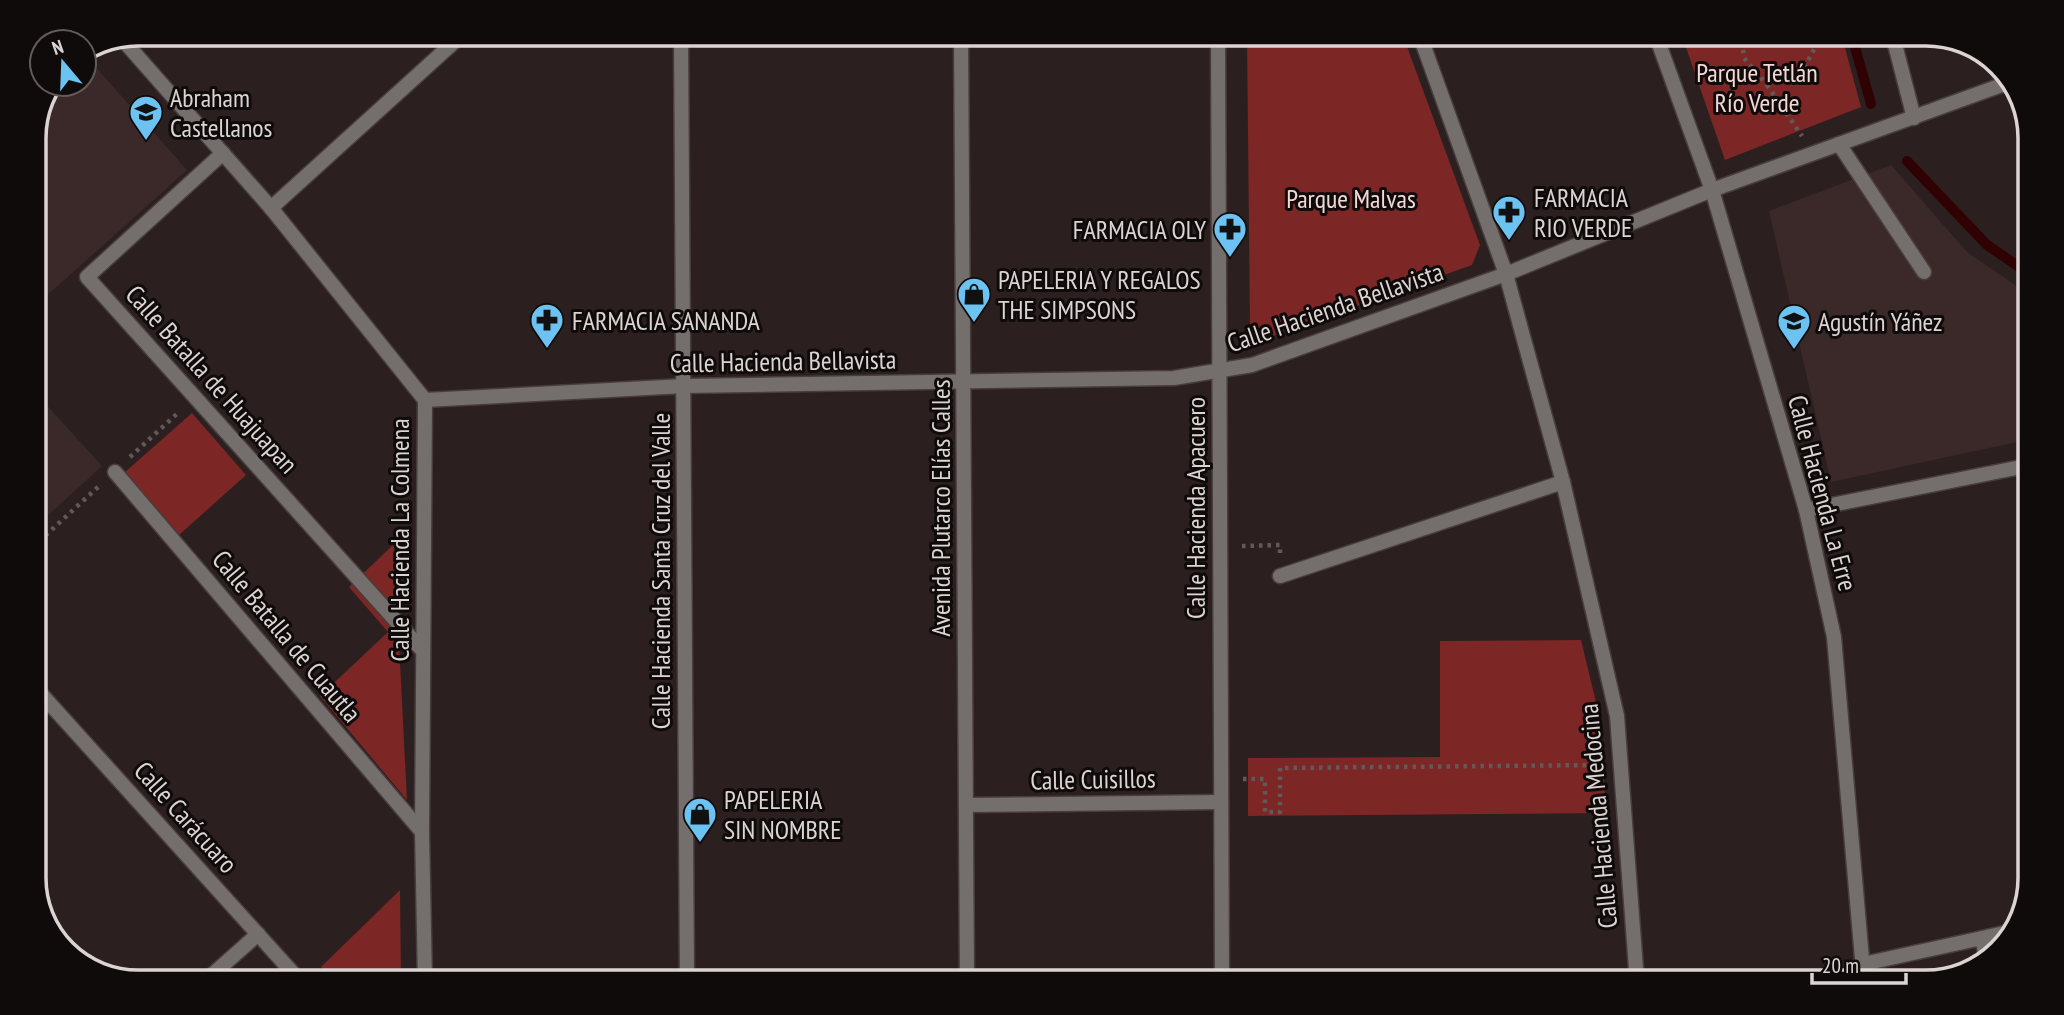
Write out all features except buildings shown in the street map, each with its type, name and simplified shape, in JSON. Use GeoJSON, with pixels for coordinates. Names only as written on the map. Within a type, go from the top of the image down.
{"type":"FeatureCollection","features":[{"type":"Feature","properties":{"kind":"street","name":"Calle Hacienda La Colmena"},"geometry":{"type":"LineString","coordinates":[[128,46],[271,208],[425,400],[422,832],[425,970]]}},
{"type":"Feature","properties":{"kind":"street"},"geometry":{"type":"LineString","coordinates":[[271,208],[450,46]]}},
{"type":"Feature","properties":{"kind":"street","name":"Calle Hacienda Santa Cruz del Valle"},"geometry":{"type":"LineString","coordinates":[[681,46],[687,970]]}},
{"type":"Feature","properties":{"kind":"street","name":"Avenida Plutarco Elías Calles"},"geometry":{"type":"LineString","coordinates":[[961,46],[967,970]]}},
{"type":"Feature","properties":{"kind":"street","name":"Calle Hacienda Apacuero"},"geometry":{"type":"LineString","coordinates":[[1218,46],[1222,970]]}},
{"type":"Feature","properties":{"kind":"street","name":"Calle Hacienda Medocina"},"geometry":{"type":"LineString","coordinates":[[1424,46],[1506,274],[1563,482],[1617,716],[1636,970]]}},
{"type":"Feature","properties":{"kind":"street","name":"Calle Hacienda La Erre"},"geometry":{"type":"LineString","coordinates":[[1660,46],[1712,190],[1806,510],[1834,636],[1863,970]]}},
{"type":"Feature","properties":{"kind":"street"},"geometry":{"type":"LineString","coordinates":[[1895,46],[1914,117]]}},
{"type":"Feature","properties":{"kind":"street","name":"Calle Hacienda Bellavista"},"geometry":{"type":"LineString","coordinates":[[425,400],[684,386],[1174,378],[1252,365],[1506,274],[1712,190],[2002,85]]}},
{"type":"Feature","properties":{"kind":"street"},"geometry":{"type":"LineString","coordinates":[[1839,144],[1924,272]]}},
{"type":"Feature","properties":{"kind":"street","name":"Calle Batalla de Huajuapan"},"geometry":{"type":"LineString","coordinates":[[223,153],[87,277],[423,651]]}},
{"type":"Feature","properties":{"kind":"street"},"geometry":{"type":"LineString","coordinates":[[1806,510],[2018,468]]}},
{"type":"Feature","properties":{"kind":"street","name":"Calle Batalla de Cuautla"},"geometry":{"type":"LineString","coordinates":[[115,472],[422,832]]}},
{"type":"Feature","properties":{"kind":"street"},"geometry":{"type":"LineString","coordinates":[[1280,576],[1563,482]]}},
{"type":"Feature","properties":{"kind":"street","name":"Calle Carácuaro"},"geometry":{"type":"LineString","coordinates":[[46,699],[290,970]]}},
{"type":"Feature","properties":{"kind":"street","name":"Calle Cuisillos"},"geometry":{"type":"LineString","coordinates":[[966,805],[1221,802]]}},
{"type":"Feature","properties":{"kind":"street"},"geometry":{"type":"LineString","coordinates":[[217,970],[258,933]]}},
{"type":"Feature","properties":{"kind":"street"},"geometry":{"type":"LineString","coordinates":[[1863,964],[1999,934]]}},
{"type":"Feature","properties":{"kind":"street"},"geometry":{"type":"LineString","coordinates":[[1982,938],[1984,948]]}},
{"type":"Feature","properties":{"kind":"path"},"geometry":{"type":"LineString","coordinates":[[1743,46],[1744,58],[1767,85],[1804,138]]}},
{"type":"Feature","properties":{"kind":"path"},"geometry":{"type":"LineString","coordinates":[[1767,85],[1804,68],[1816,46]]}},
{"type":"Feature","properties":{"kind":"path"},"geometry":{"type":"LineString","coordinates":[[1220,547],[1280,545]]}},
{"type":"Feature","properties":{"kind":"path"},"geometry":{"type":"LineString","coordinates":[[1221,780],[1265,779],[1265,812],[1280,812],[1280,768],[1621,765]]}},
{"type":"Feature","properties":{"kind":"shaded area"},"geometry":{"type":"Polygon","coordinates":[[[98,70],[187,170],[46,296],[46,132],[55,98],[98,98],[98,70]]]}},
{"type":"Feature","properties":{"kind":"shaded area"},"geometry":{"type":"Polygon","coordinates":[[[1891,165],[1967,252],[2018,287],[2018,442],[1831,482],[1769,211],[1891,165]]]}},
{"type":"Feature","properties":{"kind":"shaded area"},"geometry":{"type":"Polygon","coordinates":[[[46,404],[102,466],[46,517],[46,404]]]}},
{"type":"Feature","properties":{"kind":"green space","name":"Parque Malvas"},"geometry":{"type":"Polygon","coordinates":[[[1247,46],[1407,46],[1480,245],[1472,265],[1267,338],[1250,328],[1247,46]]]}},
{"type":"Feature","properties":{"kind":"green space","name":"Parque Tetlán Río Verde"},"geometry":{"type":"Polygon","coordinates":[[[1686,46],[1845,46],[1861,107],[1725,160],[1686,46]]]}},
{"type":"Feature","properties":{"kind":"green space"},"geometry":{"type":"Polygon","coordinates":[[[192,413],[246,475],[179,535],[124,473],[192,413]]]}},
{"type":"Feature","properties":{"kind":"green space"},"geometry":{"type":"Polygon","coordinates":[[[394,544],[407,800],[320,696],[388,632],[349,587],[394,544]]]}},
{"type":"Feature","properties":{"kind":"green space"},"geometry":{"type":"Polygon","coordinates":[[[1581,640],[1600,719],[1606,813],[1248,816],[1248,758],[1440,757],[1440,641],[1581,640]]]}},
{"type":"Feature","properties":{"kind":"green space"},"geometry":{"type":"Polygon","coordinates":[[[400,890],[401,970],[324,970],[321,967],[400,890]]]}},
{"type":"Feature","properties":{"kind":"waterway"},"geometry":{"type":"LineString","coordinates":[[1855,46],[1871,104]]}},
{"type":"Feature","properties":{"kind":"waterway"},"geometry":{"type":"LineString","coordinates":[[1907,161],[1987,245],[2018,266]]}},
{"type":"Feature","properties":{"kind":"place","name":"Abraham Castellanos"},"geometry":{"type":"Point","coordinates":[146,142]}},
{"type":"Feature","properties":{"kind":"place","name":"FARMACIA RIO VERDE"},"geometry":{"type":"Point","coordinates":[1509,242]}},
{"type":"Feature","properties":{"kind":"place","name":"FARMACIA OLY"},"geometry":{"type":"Point","coordinates":[1230,259]}},
{"type":"Feature","properties":{"kind":"place","name":"PAPELERIA Y REGALOS THE SIMPSONS"},"geometry":{"type":"Point","coordinates":[974,324]}},
{"type":"Feature","properties":{"kind":"place","name":"FARMACIA SANANDA"},"geometry":{"type":"Point","coordinates":[547,350]}},
{"type":"Feature","properties":{"kind":"place","name":"Agustín Yáñez"},"geometry":{"type":"Point","coordinates":[1794,351]}},
{"type":"Feature","properties":{"kind":"place","name":"PAPELERIA SIN NOMBRE"},"geometry":{"type":"Point","coordinates":[700,844]}}]}
